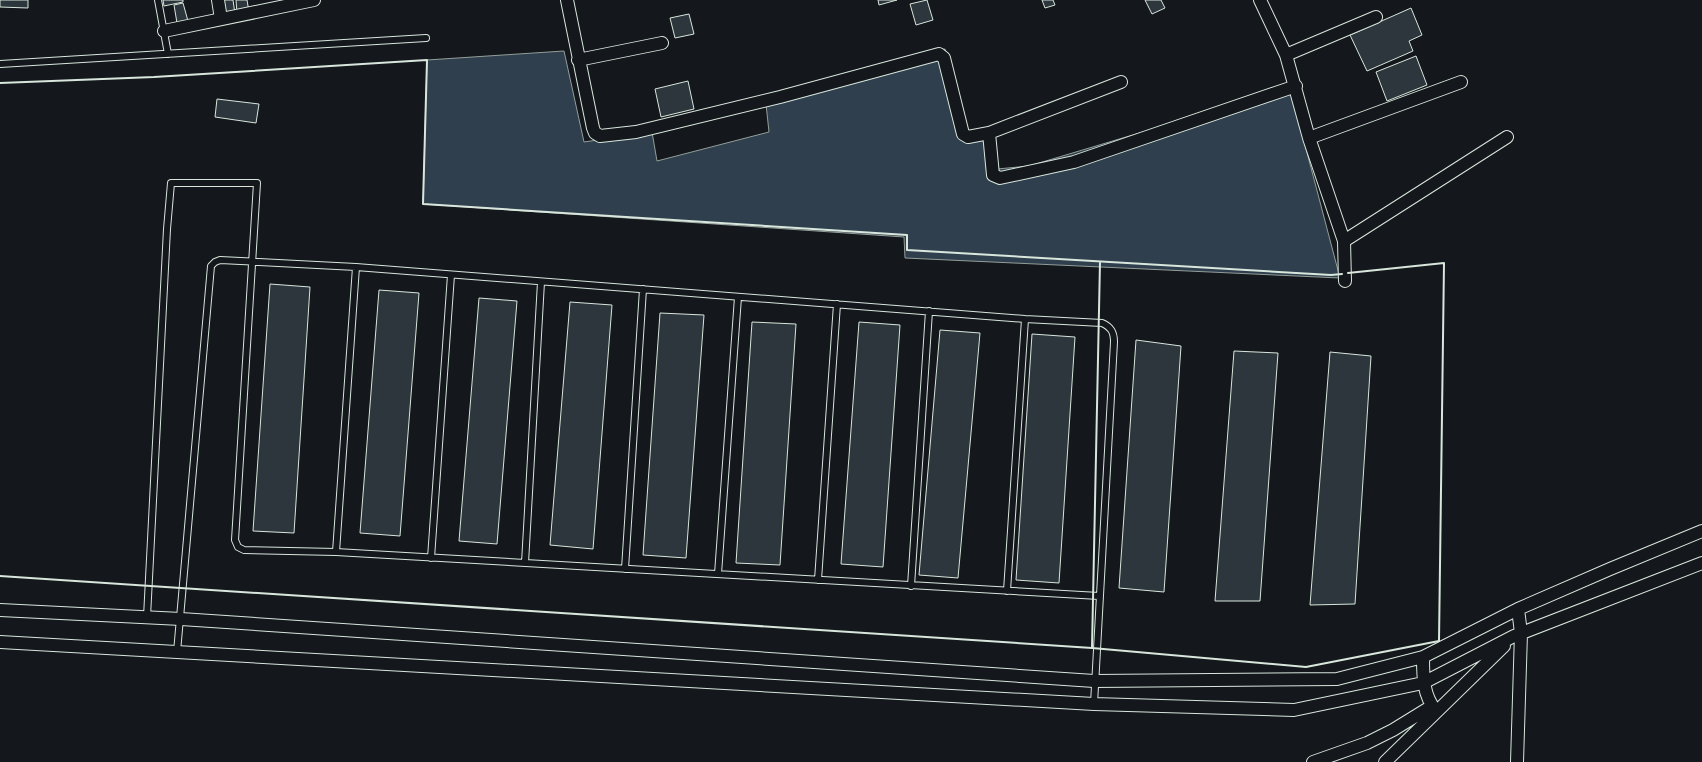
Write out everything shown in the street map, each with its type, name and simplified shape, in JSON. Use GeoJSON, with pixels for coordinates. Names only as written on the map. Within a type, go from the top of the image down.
{"type":"FeatureCollection","features":[{"type":"Feature","properties":{"kind":"street"},"geometry":{"type":"LineString","coordinates":[[218,0],[221,19]]}},
{"type":"Feature","properties":{"kind":"street"},"geometry":{"type":"LineString","coordinates":[[164,31],[314,0]]}},
{"type":"Feature","properties":{"kind":"street"},"geometry":{"type":"LineString","coordinates":[[567,0],[593,128],[595,133],[600,136],[636,132],[780,97],[939,54],[944,58],[963,134],[968,137],[989,132],[1121,82]]}},
{"type":"Feature","properties":{"kind":"street"},"geometry":{"type":"LineString","coordinates":[[1260,0],[1286,55],[1296,86],[1309,138],[1344,241],[1345,281]]}},
{"type":"Feature","properties":{"kind":"street"},"geometry":{"type":"LineString","coordinates":[[1286,55],[1376,17]]}},
{"type":"Feature","properties":{"kind":"street"},"geometry":{"type":"LineString","coordinates":[[578,60],[662,43]]}},
{"type":"Feature","properties":{"kind":"street"},"geometry":{"type":"LineString","coordinates":[[1309,138],[1460,82]]}},
{"type":"Feature","properties":{"kind":"street"},"geometry":{"type":"LineString","coordinates":[[989,132],[993,175],[1000,178],[1074,162],[1296,86]]}},
{"type":"Feature","properties":{"kind":"street"},"geometry":{"type":"LineString","coordinates":[[1344,241],[1507,137]]}},
{"type":"Feature","properties":{"kind":"street"},"geometry":{"type":"LineString","coordinates":[[0,610],[181,619],[263,626],[1094,681],[1337,679],[1423,657],[1518,609],[1702,531]]}},
{"type":"Feature","properties":{"kind":"street"},"geometry":{"type":"LineString","coordinates":[[0,642],[1094,704],[1294,710],[1423,683],[1517,635],[1702,563]]}},
{"type":"Feature","properties":{"kind":"street"},"geometry":{"type":"LineString","coordinates":[[1517,762],[1518,609]]}},
{"type":"Feature","properties":{"kind":"street"},"geometry":{"type":"LineString","coordinates":[[1385,762],[1434,708],[1517,635]]}},
{"type":"Feature","properties":{"kind":"street"},"geometry":{"type":"LineString","coordinates":[[1423,657],[1423,683],[1434,708]]}},
{"type":"Feature","properties":{"kind":"street"},"geometry":{"type":"LineString","coordinates":[[1313,762],[1368,743],[1434,708]]}},
{"type":"Feature","properties":{"kind":"lane"},"geometry":{"type":"LineString","coordinates":[[158,0],[168,54]]}},
{"type":"Feature","properties":{"kind":"lane"},"geometry":{"type":"LineString","coordinates":[[0,64],[426,38]]}},
{"type":"Feature","properties":{"kind":"lane"},"geometry":{"type":"LineString","coordinates":[[147,618],[166,229],[171,183],[257,183],[235,540],[238,547],[244,550],[336,552],[1099,596]]}},
{"type":"Feature","properties":{"kind":"lane"},"geometry":{"type":"LineString","coordinates":[[177,652],[211,266],[220,260],[356,267],[1024,319],[1102,323],[1109,326],[1114,333],[1094,681],[1094,704]]}},
{"type":"Feature","properties":{"kind":"lane"},"geometry":{"type":"LineString","coordinates":[[336,552],[356,267]]}},
{"type":"Feature","properties":{"kind":"lane"},"geometry":{"type":"LineString","coordinates":[[432,558],[451,275]]}},
{"type":"Feature","properties":{"kind":"lane"},"geometry":{"type":"LineString","coordinates":[[525,563],[541,282]]}},
{"type":"Feature","properties":{"kind":"lane"},"geometry":{"type":"LineString","coordinates":[[625,569],[643,290]]}},
{"type":"Feature","properties":{"kind":"lane"},"geometry":{"type":"LineString","coordinates":[[718,574],[738,297]]}},
{"type":"Feature","properties":{"kind":"lane"},"geometry":{"type":"LineString","coordinates":[[818,580],[836,304]]}},
{"type":"Feature","properties":{"kind":"lane"},"geometry":{"type":"LineString","coordinates":[[911,586],[929,311]]}},
{"type":"Feature","properties":{"kind":"lane"},"geometry":{"type":"LineString","coordinates":[[1007,591],[1024,319]]}},
{"type":"Feature","properties":{"kind":"water"},"geometry":{"type":"Polygon","coordinates":[[[945,49],[968,143],[992,133],[997,169],[1029,166],[1290,88],[1340,278],[905,258],[904,237],[423,204],[427,60],[564,51],[584,142],[652,132],[657,161],[769,132],[766,104],[945,49]]]}},
{"type":"Feature","properties":{"kind":"building"},"geometry":{"type":"Polygon","coordinates":[[[0,0],[28,0],[28,8],[0,7],[0,0]]]}},
{"type":"Feature","properties":{"kind":"building"},"geometry":{"type":"Polygon","coordinates":[[[163,0],[183,0],[183,2],[164,6],[163,0]]]}},
{"type":"Feature","properties":{"kind":"building"},"geometry":{"type":"Polygon","coordinates":[[[221,0],[233,0],[235,14],[224,16],[221,0]]]}},
{"type":"Feature","properties":{"kind":"building"},"geometry":{"type":"Polygon","coordinates":[[[236,0],[247,0],[249,12],[237,14],[236,0]]]}},
{"type":"Feature","properties":{"kind":"building"},"geometry":{"type":"Polygon","coordinates":[[[878,0],[897,0],[879,5],[878,0]]]}},
{"type":"Feature","properties":{"kind":"building"},"geometry":{"type":"Polygon","coordinates":[[[927,0],[933,20],[916,25],[910,4],[927,0]]]}},
{"type":"Feature","properties":{"kind":"building"},"geometry":{"type":"Polygon","coordinates":[[[1042,0],[1053,0],[1055,5],[1045,8],[1042,0]]]}},
{"type":"Feature","properties":{"kind":"building"},"geometry":{"type":"Polygon","coordinates":[[[1145,0],[1161,0],[1165,8],[1152,14],[1145,0]]]}},
{"type":"Feature","properties":{"kind":"building"},"geometry":{"type":"Polygon","coordinates":[[[183,3],[188,21],[177,23],[174,5],[183,3]]]}},
{"type":"Feature","properties":{"kind":"building"},"geometry":{"type":"Polygon","coordinates":[[[1411,8],[1422,35],[1409,41],[1413,51],[1367,71],[1350,35],[1411,8]]]}},
{"type":"Feature","properties":{"kind":"building"},"geometry":{"type":"Polygon","coordinates":[[[689,14],[694,34],[675,38],[670,18],[689,14]]]}},
{"type":"Feature","properties":{"kind":"building"},"geometry":{"type":"Polygon","coordinates":[[[1416,56],[1427,85],[1387,101],[1376,72],[1416,56]]]}},
{"type":"Feature","properties":{"kind":"building"},"geometry":{"type":"Polygon","coordinates":[[[688,81],[694,109],[661,117],[655,89],[688,81]]]}},
{"type":"Feature","properties":{"kind":"building"},"geometry":{"type":"Polygon","coordinates":[[[217,99],[259,104],[256,123],[215,117],[217,99]]]}},
{"type":"Feature","properties":{"kind":"building"},"geometry":{"type":"Polygon","coordinates":[[[270,284],[310,287],[294,533],[253,531],[270,284]]]}},
{"type":"Feature","properties":{"kind":"building"},"geometry":{"type":"Polygon","coordinates":[[[379,290],[419,293],[400,536],[360,533],[379,290]]]}},
{"type":"Feature","properties":{"kind":"building"},"geometry":{"type":"Polygon","coordinates":[[[479,298],[517,301],[497,544],[459,541],[479,298]]]}},
{"type":"Feature","properties":{"kind":"building"},"geometry":{"type":"Polygon","coordinates":[[[570,302],[612,305],[593,549],[550,545],[570,302]]]}},
{"type":"Feature","properties":{"kind":"building"},"geometry":{"type":"Polygon","coordinates":[[[660,313],[704,315],[686,558],[643,555],[660,313]]]}},
{"type":"Feature","properties":{"kind":"building"},"geometry":{"type":"Polygon","coordinates":[[[752,322],[796,324],[780,565],[736,563],[752,322]]]}},
{"type":"Feature","properties":{"kind":"building"},"geometry":{"type":"Polygon","coordinates":[[[859,322],[900,325],[883,567],[841,564],[859,322]]]}},
{"type":"Feature","properties":{"kind":"building"},"geometry":{"type":"Polygon","coordinates":[[[940,330],[980,333],[958,578],[919,575],[940,330]]]}},
{"type":"Feature","properties":{"kind":"building"},"geometry":{"type":"Polygon","coordinates":[[[1032,334],[1075,337],[1059,583],[1016,580],[1032,334]]]}},
{"type":"Feature","properties":{"kind":"building"},"geometry":{"type":"Polygon","coordinates":[[[1136,340],[1181,346],[1164,592],[1119,588],[1136,340]]]}},
{"type":"Feature","properties":{"kind":"building"},"geometry":{"type":"Polygon","coordinates":[[[1234,351],[1278,353],[1260,601],[1215,601],[1234,351]]]}},
{"type":"Feature","properties":{"kind":"building"},"geometry":{"type":"Polygon","coordinates":[[[1330,352],[1371,356],[1355,604],[1310,605],[1330,352]]]}},
{"type":"Feature","properties":{"kind":"wall"},"geometry":{"type":"LineString","coordinates":[[0,83],[154,77],[427,60],[423,204],[907,235],[907,250],[1331,275],[1342,274]]}},
{"type":"Feature","properties":{"kind":"wall"},"geometry":{"type":"LineString","coordinates":[[1092,648],[1100,262]]}},
{"type":"Feature","properties":{"kind":"wall"},"geometry":{"type":"LineString","coordinates":[[0,576],[1092,648],[1306,667],[1439,641],[1444,263],[1348,273]]}}]}
